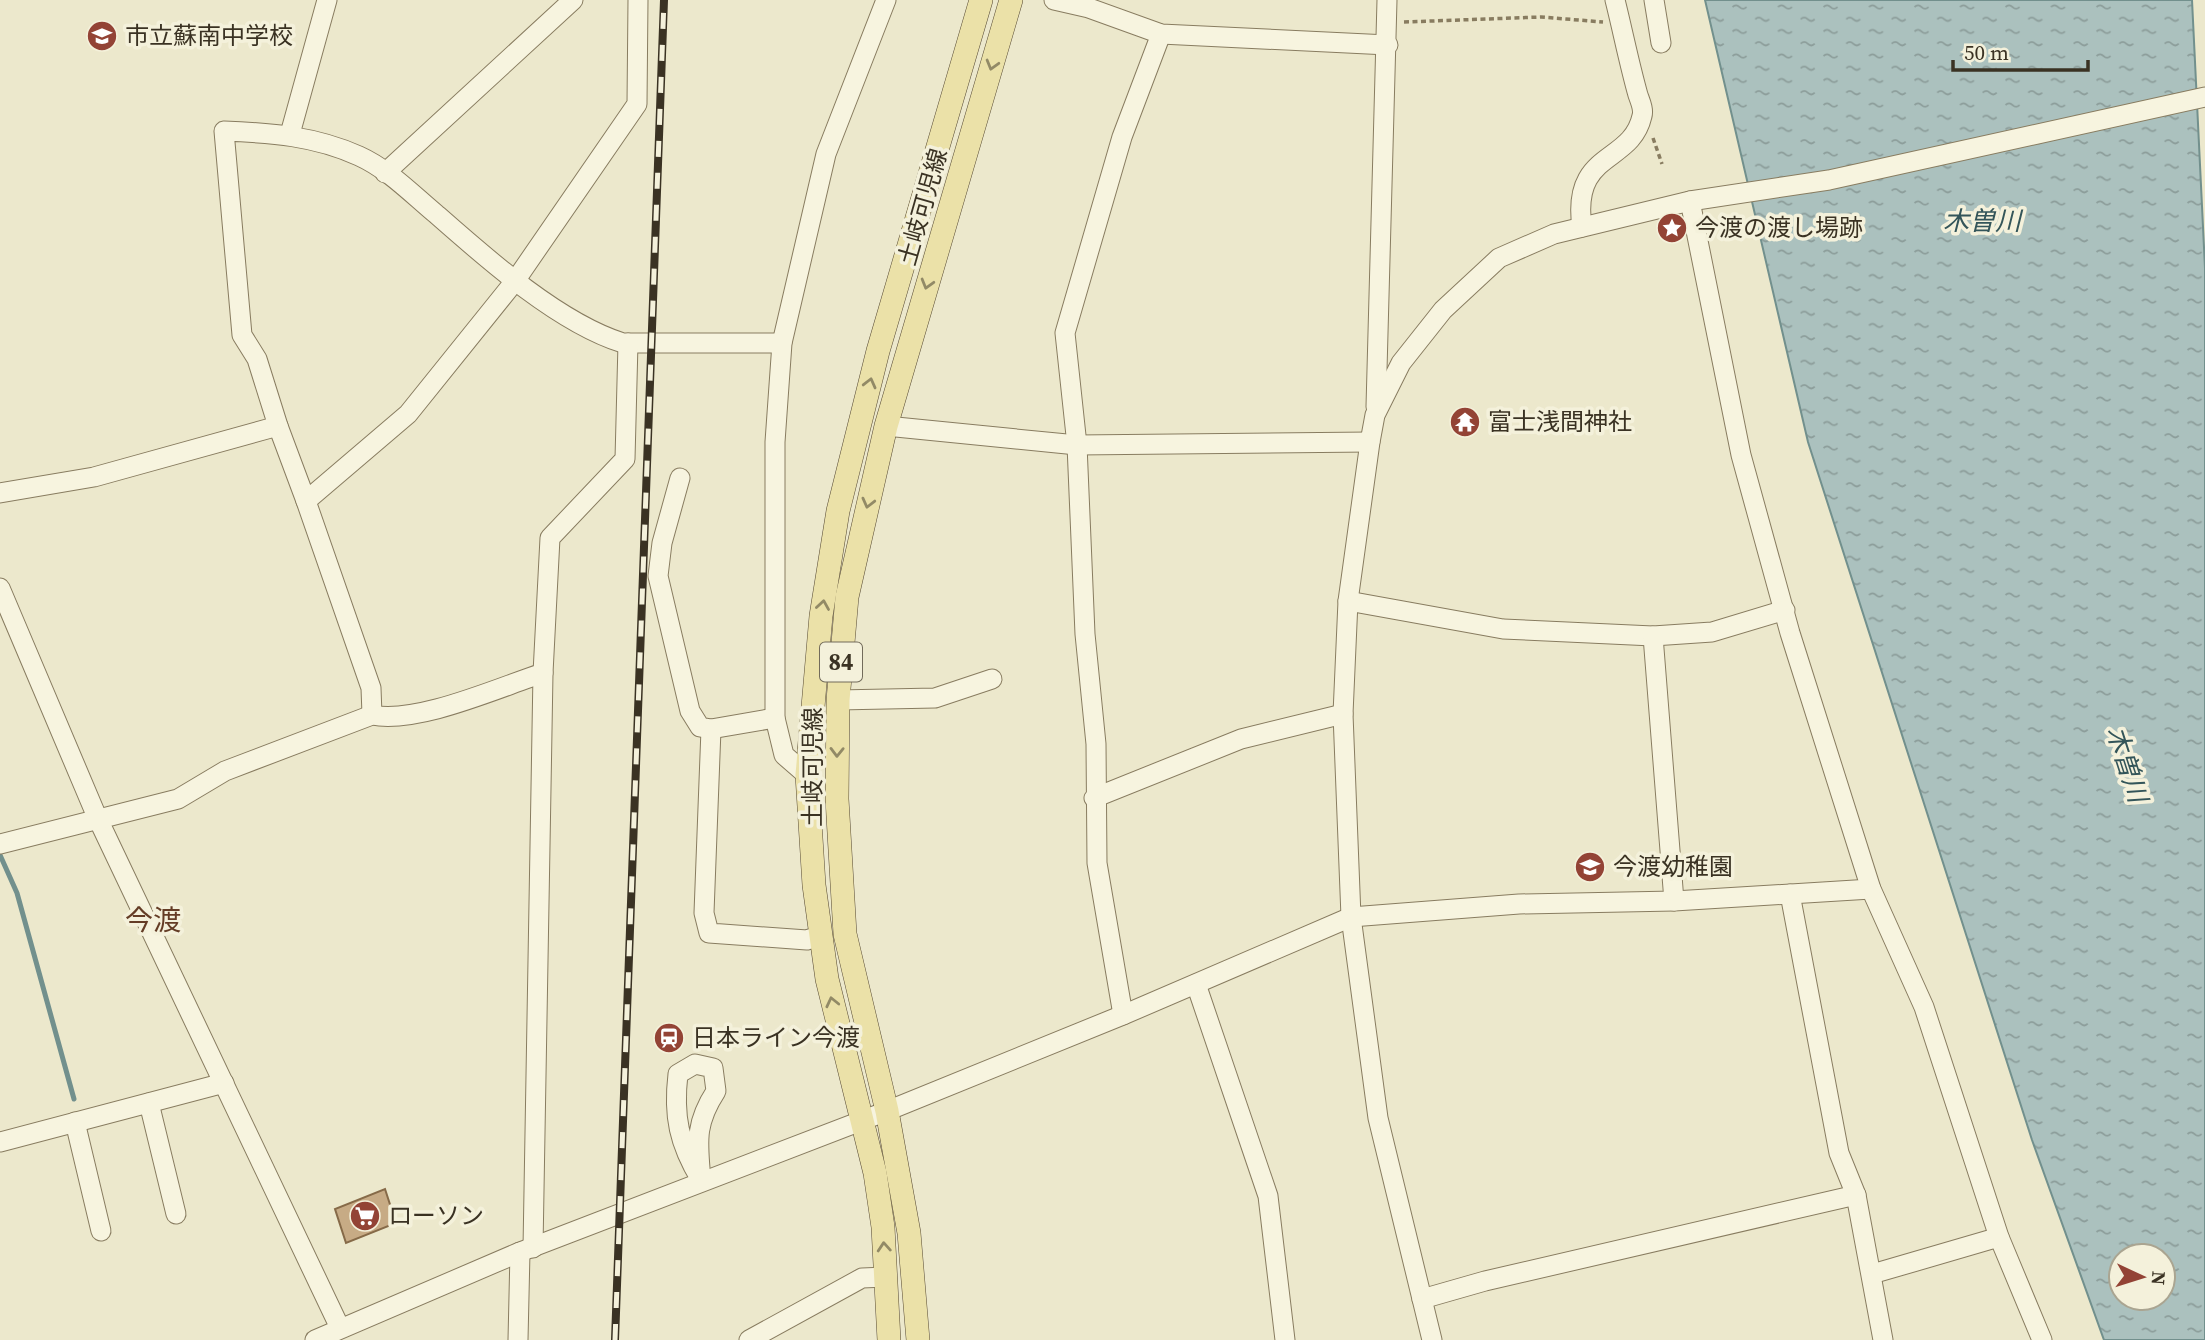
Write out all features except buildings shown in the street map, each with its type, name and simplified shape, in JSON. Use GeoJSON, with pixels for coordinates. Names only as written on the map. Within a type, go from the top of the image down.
{"type":"FeatureCollection","features":[{"type":"Feature","properties":{"kind":"main road","name":"土岐可児線"},"geometry":{"type":"LineString","coordinates":[[889,1340],[877,1187],[863,1118],[848,1073],[827,979],[814,885],[807,775],[821,616],[838,511],[878,351],[981,0]]}},
{"type":"Feature","properties":{"kind":"main road","name":"土岐可児線"},"geometry":{"type":"LineString","coordinates":[[918,1340],[909,1233],[887,1111],[845,934],[837,799],[838,700],[847,597],[886,426],[1012,0]]}},
{"type":"Feature","properties":{"kind":"street"},"geometry":{"type":"LineString","coordinates":[[290,134],[327,0]]}},
{"type":"Feature","properties":{"kind":"street"},"geometry":{"type":"LineString","coordinates":[[385,173],[573,0]]}},
{"type":"Feature","properties":{"kind":"street"},"geometry":{"type":"LineString","coordinates":[[306,501],[408,414],[515,281],[637,104],[638,0]]}},
{"type":"Feature","properties":{"kind":"street"},"geometry":{"type":"LineString","coordinates":[[807,775],[784,755],[775,718],[775,442],[782,343],[825,154],[886,0]]}},
{"type":"Feature","properties":{"kind":"street"},"geometry":{"type":"LineString","coordinates":[[1054,0],[1090,8],[1161,34],[1388,45]]}},
{"type":"Feature","properties":{"kind":"street"},"geometry":{"type":"LineString","coordinates":[[1387,0],[1388,45],[1375,415],[1348,601],[1343,714],[1351,917],[1378,1118],[1432,1340]]}},
{"type":"Feature","properties":{"kind":"street"},"geometry":{"type":"LineString","coordinates":[[1583,227],[1580,211],[1584,183],[1592,169],[1634,135],[1643,113],[1615,0]]}},
{"type":"Feature","properties":{"kind":"street"},"geometry":{"type":"LineString","coordinates":[[1654,0],[1661,43]]}},
{"type":"Feature","properties":{"kind":"street"},"geometry":{"type":"LineString","coordinates":[[1123,1015],[1098,875],[1094,798],[1096,744],[1085,635],[1077,445],[1065,333],[1122,137],[1161,34]]}},
{"type":"Feature","properties":{"kind":"street"},"geometry":{"type":"LineString","coordinates":[[1375,415],[1401,363],[1443,310],[1499,258],[1554,234],[1690,201],[1829,180],[2205,97]]}},
{"type":"Feature","properties":{"kind":"street"},"geometry":{"type":"LineString","coordinates":[[372,715],[371,688],[257,359],[242,335],[224,131],[290,134],[360,157],[385,173],[515,281],[602,337],[628,343],[782,343]]}},
{"type":"Feature","properties":{"kind":"street"},"geometry":{"type":"LineString","coordinates":[[1690,201],[1741,455],[1785,610],[1871,889],[1924,1007],[1999,1237],[2042,1340]]}},
{"type":"Feature","properties":{"kind":"street"},"geometry":{"type":"LineString","coordinates":[[518,1340],[526,1250],[543,673],[550,538],[625,459],[628,343]]}},
{"type":"Feature","properties":{"kind":"street"},"geometry":{"type":"LineString","coordinates":[[0,493],[94,477],[278,426]]}},
{"type":"Feature","properties":{"kind":"street"},"geometry":{"type":"LineString","coordinates":[[886,426],[1077,445],[1370,442]]}},
{"type":"Feature","properties":{"kind":"street"},"geometry":{"type":"LineString","coordinates":[[680,478],[662,543],[658,576],[690,711],[701,727],[711,729],[775,718]]}},
{"type":"Feature","properties":{"kind":"street"},"geometry":{"type":"LineString","coordinates":[[0,588],[97,817],[340,1328]]}},
{"type":"Feature","properties":{"kind":"street"},"geometry":{"type":"LineString","coordinates":[[1348,601],[1503,629],[1653,636],[1712,632],[1785,610]]}},
{"type":"Feature","properties":{"kind":"street"},"geometry":{"type":"LineString","coordinates":[[1653,636],[1674,901]]}},
{"type":"Feature","properties":{"kind":"street"},"geometry":{"type":"LineString","coordinates":[[0,844],[97,817],[178,799],[225,771],[372,715],[389,719],[419,713],[543,673]]}},
{"type":"Feature","properties":{"kind":"street"},"geometry":{"type":"LineString","coordinates":[[838,700],[935,698],[992,679]]}},
{"type":"Feature","properties":{"kind":"street"},"geometry":{"type":"LineString","coordinates":[[1094,798],[1241,739],[1343,714]]}},
{"type":"Feature","properties":{"kind":"street"},"geometry":{"type":"LineString","coordinates":[[711,729],[704,913],[709,933],[807,940],[821,935]]}},
{"type":"Feature","properties":{"kind":"street"},"geometry":{"type":"LineString","coordinates":[[315,1340],[526,1250],[701,1180],[887,1111],[1123,1015],[1329,923],[1351,917],[1519,904],[1674,901],[1871,889]]}},
{"type":"Feature","properties":{"kind":"street"},"geometry":{"type":"LineString","coordinates":[[1790,894],[1839,1153],[1856,1195],[1883,1340]]}},
{"type":"Feature","properties":{"kind":"street"},"geometry":{"type":"LineString","coordinates":[[1196,984],[1268,1196],[1285,1340]]}},
{"type":"Feature","properties":{"kind":"street"},"geometry":{"type":"LineString","coordinates":[[695,1064],[713,1068],[716,1091],[705,1109],[697,1132],[701,1180],[684,1152],[675,1100],[678,1074],[695,1064]]}},
{"type":"Feature","properties":{"kind":"street"},"geometry":{"type":"LineString","coordinates":[[0,1142],[224,1083]]}},
{"type":"Feature","properties":{"kind":"street"},"geometry":{"type":"LineString","coordinates":[[675,1100],[691,1109],[705,1109]]}},
{"type":"Feature","properties":{"kind":"street"},"geometry":{"type":"LineString","coordinates":[[149,1103],[176,1214]]}},
{"type":"Feature","properties":{"kind":"street"},"geometry":{"type":"LineString","coordinates":[[75,1122],[101,1231]]}},
{"type":"Feature","properties":{"kind":"street"},"geometry":{"type":"LineString","coordinates":[[1422,1299],[1485,1281],[1856,1195]]}},
{"type":"Feature","properties":{"kind":"street"},"geometry":{"type":"LineString","coordinates":[[1872,1274],[1999,1237]]}},
{"type":"Feature","properties":{"kind":"street"},"geometry":{"type":"LineString","coordinates":[[749,1340],[862,1278],[886,1277]]}},
{"type":"Feature","properties":{"kind":"path"},"geometry":{"type":"LineString","coordinates":[[1388,22],[1541,17],[1622,26]]}},
{"type":"Feature","properties":{"kind":"water","name":"木曽川"},"geometry":{"type":"Polygon","coordinates":[[[1705,0],[2192,0],[2205,268],[2205,1340],[2104,1340],[2032,1140],[1808,442],[1705,0]]]}},
{"type":"Feature","properties":{"kind":"waterway"},"geometry":{"type":"LineString","coordinates":[[0,855],[17,893],[74,1099]]}},
{"type":"Feature","properties":{"kind":"railway"},"geometry":{"type":"LineString","coordinates":[[615,1340],[664,0]]}},
{"type":"Feature","properties":{"kind":"place","name":"市立蘇南中学校"},"geometry":{"type":"Point","coordinates":[102,36]}},
{"type":"Feature","properties":{"kind":"place","name":"今渡の渡し場跡"},"geometry":{"type":"Point","coordinates":[1672,228]}},
{"type":"Feature","properties":{"kind":"place","name":"富士浅間神社"},"geometry":{"type":"Point","coordinates":[1465,422]}},
{"type":"Feature","properties":{"kind":"place","name":"今渡幼稚園"},"geometry":{"type":"Point","coordinates":[1590,867]}},
{"type":"Feature","properties":{"kind":"place","name":"日本ライン今渡"},"geometry":{"type":"Point","coordinates":[669,1038]}},
{"type":"Feature","properties":{"kind":"place","name":"ローソン"},"geometry":{"type":"Point","coordinates":[365,1216]}},
{"type":"Feature","properties":{"kind":"district","name":"今渡"},"geometry":{"type":"Point","coordinates":[153,920]}}]}
